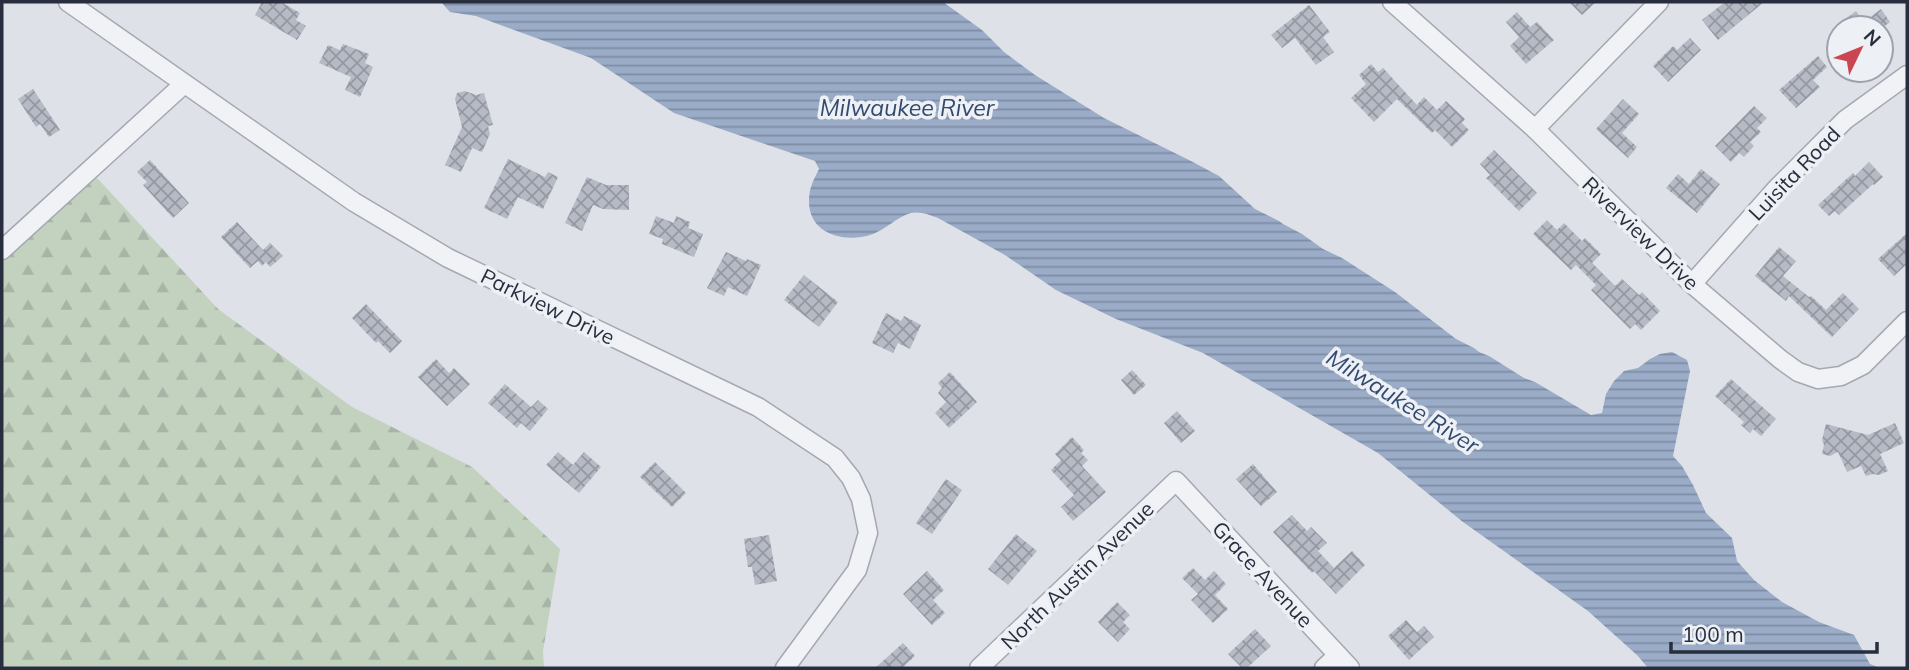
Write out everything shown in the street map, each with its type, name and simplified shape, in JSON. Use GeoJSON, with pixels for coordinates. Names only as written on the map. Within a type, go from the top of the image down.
{"type":"FeatureCollection","features":[{"type":"Feature","properties":{"kind":"street","name":"Parkview Drive"},"geometry":{"type":"LineString","coordinates":[[68,2],[354,202],[448,258],[758,407],[835,458],[851,478],[861,499],[868,533],[858,570],[785,668]]}},
{"type":"Feature","properties":{"kind":"street","name":"Riverview Drive"},"geometry":{"type":"LineString","coordinates":[[1391,2],[1535,129],[1692,284],[1798,372],[1818,379],[1841,376],[1863,365],[1907,321]]}},
{"type":"Feature","properties":{"kind":"street"},"geometry":{"type":"LineString","coordinates":[[1535,129],[1659,2]]}},
{"type":"Feature","properties":{"kind":"street","name":"Luisita Road"},"geometry":{"type":"LineString","coordinates":[[1692,284],[1777,188],[1845,120],[1907,75]]}},
{"type":"Feature","properties":{"kind":"street"},"geometry":{"type":"LineString","coordinates":[[2,250],[184,85]]}},
{"type":"Feature","properties":{"kind":"street","name":"Grace Avenue"},"geometry":{"type":"LineString","coordinates":[[1175,481],[1344,662]]}},
{"type":"Feature","properties":{"kind":"street","name":"North Austin Avenue"},"geometry":{"type":"LineString","coordinates":[[979,668],[1175,481]]}},
{"type":"Feature","properties":{"kind":"street"},"geometry":{"type":"LineString","coordinates":[[1324,668],[1344,662]]}},
{"type":"Feature","properties":{"kind":"green space"},"geometry":{"type":"Polygon","coordinates":[[[89,172],[218,309],[352,407],[472,467],[560,549],[543,651],[544,668],[2,668],[2,251],[89,172]]]}},
{"type":"Feature","properties":{"kind":"water","name":"Milwaukee River"},"geometry":{"type":"Polygon","coordinates":[[[441,2],[943,2],[982,30],[1004,52],[1035,75],[1104,118],[1219,176],[1255,209],[1302,234],[1395,292],[1456,339],[1591,415],[1602,413],[1606,394],[1624,371],[1638,368],[1660,354],[1672,352],[1687,360],[1690,371],[1673,456],[1693,485],[1706,513],[1732,538],[1737,561],[1754,580],[1782,602],[1819,622],[1854,635],[1870,664],[1880,668],[1648,668],[1588,611],[1463,522],[1378,453],[1203,353],[1116,319],[1056,290],[1005,255],[938,218],[911,213],[878,232],[862,237],[830,234],[822,229],[810,212],[810,191],[819,169],[815,161],[674,113],[591,58],[476,16],[450,12],[441,2]]]}},
{"type":"Feature","properties":{"kind":"building"},"geometry":{"type":"Polygon","coordinates":[[[262,2],[281,2],[300,13],[296,20],[306,26],[297,40],[255,15],[262,2]]]}},
{"type":"Feature","properties":{"kind":"building"},"geometry":{"type":"Polygon","coordinates":[[[1569,2],[1596,2],[1582,15],[1569,2]]]}},
{"type":"Feature","properties":{"kind":"building"},"geometry":{"type":"Polygon","coordinates":[[[1725,2],[1764,2],[1718,40],[1702,20],[1725,2]]]}},
{"type":"Feature","properties":{"kind":"building"},"geometry":{"type":"Polygon","coordinates":[[[1309,5],[1330,32],[1323,37],[1334,52],[1316,65],[1295,38],[1282,48],[1271,35],[1309,5]]]}},
{"type":"Feature","properties":{"kind":"building"},"geometry":{"type":"Polygon","coordinates":[[[1517,12],[1530,27],[1537,22],[1554,40],[1526,64],[1510,46],[1519,37],[1506,22],[1517,12]]]}},
{"type":"Feature","properties":{"kind":"building"},"geometry":{"type":"Polygon","coordinates":[[[1690,38],[1701,50],[1668,82],[1653,66],[1673,46],[1677,50],[1690,38]]]}},
{"type":"Feature","properties":{"kind":"building"},"geometry":{"type":"Polygon","coordinates":[[[343,44],[369,54],[365,63],[373,67],[360,97],[345,90],[351,77],[319,63],[328,45],[340,50],[343,44]]]}},
{"type":"Feature","properties":{"kind":"building"},"geometry":{"type":"Polygon","coordinates":[[[1818,56],[1825,65],[1825,69],[1813,80],[1820,87],[1796,108],[1779,90],[1818,56]]]}},
{"type":"Feature","properties":{"kind":"building"},"geometry":{"type":"Polygon","coordinates":[[[1371,64],[1378,72],[1383,68],[1417,105],[1424,97],[1437,110],[1446,101],[1465,119],[1462,123],[1469,130],[1452,147],[1435,130],[1432,133],[1397,99],[1374,122],[1351,98],[1366,84],[1359,75],[1371,64]]]}},
{"type":"Feature","properties":{"kind":"building"},"geometry":{"type":"Polygon","coordinates":[[[33,89],[60,130],[49,137],[40,124],[36,127],[18,99],[33,89]]]}},
{"type":"Feature","properties":{"kind":"building"},"geometry":{"type":"Polygon","coordinates":[[[465,91],[476,95],[484,93],[493,125],[488,126],[490,134],[482,152],[472,148],[461,172],[445,165],[462,127],[455,99],[457,93],[465,91]]]}},
{"type":"Feature","properties":{"kind":"building"},"geometry":{"type":"Polygon","coordinates":[[[1623,99],[1639,114],[1622,133],[1637,147],[1628,158],[1596,129],[1623,99]]]}},
{"type":"Feature","properties":{"kind":"building"},"geometry":{"type":"Polygon","coordinates":[[[1754,106],[1767,118],[1757,128],[1761,132],[1750,142],[1754,146],[1744,157],[1739,153],[1731,162],[1715,146],[1754,106]]]}},
{"type":"Feature","properties":{"kind":"building"},"geometry":{"type":"Polygon","coordinates":[[[1494,150],[1537,193],[1519,211],[1486,178],[1490,175],[1480,164],[1494,150]]]}},
{"type":"Feature","properties":{"kind":"building"},"geometry":{"type":"Polygon","coordinates":[[[508,159],[545,177],[548,172],[558,177],[543,209],[518,197],[507,219],[484,208],[508,159]]]}},
{"type":"Feature","properties":{"kind":"building"},"geometry":{"type":"Polygon","coordinates":[[[150,160],[189,203],[173,218],[143,185],[147,182],[137,172],[150,160]]]}},
{"type":"Feature","properties":{"kind":"building"},"geometry":{"type":"Polygon","coordinates":[[[1869,162],[1883,177],[1839,215],[1835,211],[1829,216],[1818,205],[1869,162]]]}},
{"type":"Feature","properties":{"kind":"building"},"geometry":{"type":"Polygon","coordinates":[[[1701,169],[1720,184],[1697,213],[1666,188],[1678,174],[1689,184],[1701,169]]]}},
{"type":"Feature","properties":{"kind":"building"},"geometry":{"type":"Polygon","coordinates":[[[587,177],[606,185],[629,185],[629,210],[603,209],[593,205],[582,231],[565,223],[587,177]]]}},
{"type":"Feature","properties":{"kind":"building"},"geometry":{"type":"Polygon","coordinates":[[[656,216],[674,223],[676,216],[690,222],[688,228],[703,234],[694,257],[662,244],[663,239],[649,234],[656,216]]]}},
{"type":"Feature","properties":{"kind":"building"},"geometry":{"type":"Polygon","coordinates":[[[1547,220],[1557,230],[1564,223],[1582,241],[1585,238],[1601,254],[1592,263],[1615,286],[1622,279],[1639,295],[1642,292],[1660,311],[1641,330],[1635,324],[1630,329],[1591,290],[1596,285],[1576,265],[1571,270],[1533,234],[1547,220]]]}},
{"type":"Feature","properties":{"kind":"building"},"geometry":{"type":"Polygon","coordinates":[[[237,222],[263,250],[270,243],[283,256],[270,267],[266,262],[262,266],[258,261],[250,268],[221,237],[237,222]]]}},
{"type":"Feature","properties":{"kind":"building"},"geometry":{"type":"Polygon","coordinates":[[[1907,233],[1907,264],[1894,276],[1878,259],[1907,233]]]}},
{"type":"Feature","properties":{"kind":"building"},"geometry":{"type":"Polygon","coordinates":[[[1779,247],[1796,261],[1783,276],[1809,297],[1826,310],[1843,293],[1859,309],[1832,337],[1789,296],[1786,301],[1755,276],[1779,247]]]}},
{"type":"Feature","properties":{"kind":"building"},"geometry":{"type":"Polygon","coordinates":[[[726,252],[761,265],[747,296],[728,287],[724,296],[707,288],[726,252]]]}},
{"type":"Feature","properties":{"kind":"building"},"geometry":{"type":"Polygon","coordinates":[[[804,275],[838,302],[819,327],[784,300],[804,275]]]}},
{"type":"Feature","properties":{"kind":"building"},"geometry":{"type":"Polygon","coordinates":[[[366,304],[402,341],[390,353],[378,341],[376,343],[352,318],[366,304]]]}},
{"type":"Feature","properties":{"kind":"building"},"geometry":{"type":"Polygon","coordinates":[[[886,313],[901,321],[904,316],[921,325],[910,349],[898,343],[893,353],[872,343],[886,313]]]}},
{"type":"Feature","properties":{"kind":"building"},"geometry":{"type":"Polygon","coordinates":[[[436,359],[449,373],[454,368],[470,384],[447,406],[418,377],[436,359]]]}},
{"type":"Feature","properties":{"kind":"building"},"geometry":{"type":"Polygon","coordinates":[[[1132,370],[1146,385],[1134,395],[1121,380],[1132,370]]]}},
{"type":"Feature","properties":{"kind":"building"},"geometry":{"type":"Polygon","coordinates":[[[950,372],[977,402],[949,428],[935,413],[946,402],[938,393],[942,388],[938,383],[950,372]]]}},
{"type":"Feature","properties":{"kind":"building"},"geometry":{"type":"Polygon","coordinates":[[[1731,379],[1776,419],[1761,436],[1753,429],[1750,433],[1741,425],[1744,422],[1715,396],[1731,379]]]}},
{"type":"Feature","properties":{"kind":"building"},"geometry":{"type":"Polygon","coordinates":[[[505,384],[531,407],[538,400],[548,409],[530,431],[521,423],[517,428],[488,403],[505,384]]]}},
{"type":"Feature","properties":{"kind":"building"},"geometry":{"type":"Polygon","coordinates":[[[1177,411],[1195,431],[1181,443],[1164,423],[1177,411]]]}},
{"type":"Feature","properties":{"kind":"building"},"geometry":{"type":"Polygon","coordinates":[[[1895,423],[1904,443],[1880,454],[1888,471],[1879,475],[1866,476],[1861,466],[1847,472],[1838,452],[1830,456],[1822,454],[1826,424],[1868,435],[1895,423]]]}},
{"type":"Feature","properties":{"kind":"building"},"geometry":{"type":"Polygon","coordinates":[[[1072,437],[1084,450],[1081,453],[1088,460],[1082,466],[1106,492],[1073,521],[1061,507],[1074,495],[1051,470],[1061,460],[1055,454],[1072,437]]]}},
{"type":"Feature","properties":{"kind":"building"},"geometry":{"type":"Polygon","coordinates":[[[558,452],[573,465],[584,452],[601,467],[579,493],[546,465],[558,452]]]}},
{"type":"Feature","properties":{"kind":"building"},"geometry":{"type":"Polygon","coordinates":[[[655,462],[686,493],[672,507],[640,477],[655,462]]]}},
{"type":"Feature","properties":{"kind":"building"},"geometry":{"type":"Polygon","coordinates":[[[1253,464],[1277,492],[1261,506],[1236,479],[1253,464]]]}},
{"type":"Feature","properties":{"kind":"building"},"geometry":{"type":"Polygon","coordinates":[[[946,479],[962,490],[932,534],[916,523],[946,479]]]}},
{"type":"Feature","properties":{"kind":"building"},"geometry":{"type":"Polygon","coordinates":[[[1292,515],[1307,531],[1311,527],[1327,543],[1318,551],[1334,568],[1352,551],[1365,565],[1336,594],[1273,532],[1292,515]]]}},
{"type":"Feature","properties":{"kind":"building"},"geometry":{"type":"Polygon","coordinates":[[[1016,534],[1037,551],[1008,585],[988,569],[1016,534]]]}},
{"type":"Feature","properties":{"kind":"building"},"geometry":{"type":"Polygon","coordinates":[[[769,535],[777,581],[755,585],[752,567],[748,567],[744,539],[769,535]]]}},
{"type":"Feature","properties":{"kind":"building"},"geometry":{"type":"Polygon","coordinates":[[[1193,568],[1205,580],[1214,571],[1226,584],[1215,595],[1228,609],[1213,623],[1191,600],[1198,594],[1182,578],[1193,568]]]}},
{"type":"Feature","properties":{"kind":"building"},"geometry":{"type":"Polygon","coordinates":[[[927,571],[944,590],[933,600],[945,613],[932,625],[903,594],[927,571]]]}},
{"type":"Feature","properties":{"kind":"building"},"geometry":{"type":"Polygon","coordinates":[[[1117,602],[1130,615],[1123,622],[1130,629],[1118,642],[1098,622],[1117,602]]]}},
{"type":"Feature","properties":{"kind":"building"},"geometry":{"type":"Polygon","coordinates":[[[1406,620],[1417,632],[1424,626],[1434,637],[1409,660],[1388,636],[1406,620]]]}},
{"type":"Feature","properties":{"kind":"building"},"geometry":{"type":"Polygon","coordinates":[[[1255,629],[1271,646],[1247,668],[1242,668],[1228,654],[1255,629]]]}},
{"type":"Feature","properties":{"kind":"building"},"geometry":{"type":"Polygon","coordinates":[[[903,643],[915,656],[902,668],[875,668],[903,643]]]}}]}
